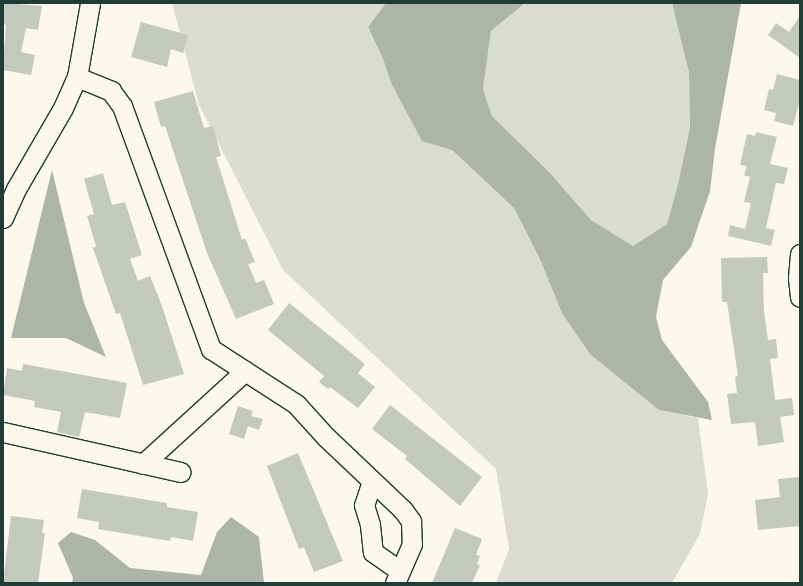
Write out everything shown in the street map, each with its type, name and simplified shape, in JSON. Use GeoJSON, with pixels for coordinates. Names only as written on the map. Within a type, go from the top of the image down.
{"type":"FeatureCollection","features":[{"type":"Feature","properties":{"kind":"street"},"geometry":{"type":"LineString","coordinates":[[3,218],[10,185],[63,108],[76,77],[90,3]]}},
{"type":"Feature","properties":{"kind":"street"},"geometry":{"type":"LineString","coordinates":[[76,77],[111,91],[122,106],[211,349],[296,404],[372,482],[403,510],[411,521],[412,544],[397,577],[373,552],[370,525],[364,505],[372,482]]}},
{"type":"Feature","properties":{"kind":"street"},"geometry":{"type":"LineString","coordinates":[[800,254],[798,278],[800,297]]}},
{"type":"Feature","properties":{"kind":"street"},"geometry":{"type":"LineString","coordinates":[[143,464],[245,371]]}},
{"type":"Feature","properties":{"kind":"street"},"geometry":{"type":"LineString","coordinates":[[3,432],[181,472]]}},
{"type":"Feature","properties":{"kind":"shaded area"},"geometry":{"type":"Polygon","coordinates":[[[172,3],[386,3],[368,28],[383,59],[392,85],[422,140],[452,150],[514,208],[540,259],[659,410],[698,418],[708,494],[700,534],[672,583],[496,583],[509,549],[496,469],[283,270],[199,105],[172,3]]]}},
{"type":"Feature","properties":{"kind":"shaded area"},"geometry":{"type":"Polygon","coordinates":[[[386,3],[525,3],[491,31],[483,89],[492,116],[550,173],[591,220],[633,246],[667,224],[678,184],[690,127],[689,73],[672,3],[741,3],[715,149],[710,191],[691,247],[663,280],[656,317],[662,340],[708,402],[712,420],[659,410],[590,354],[562,313],[540,259],[514,208],[452,150],[422,141],[392,85],[383,59],[368,27],[386,3]]]}},
{"type":"Feature","properties":{"kind":"shaded area"},"geometry":{"type":"Polygon","coordinates":[[[525,3],[672,3],[689,73],[690,126],[678,184],[667,224],[633,246],[591,220],[550,173],[492,116],[483,89],[491,31],[525,3]]]}},
{"type":"Feature","properties":{"kind":"shaded area"},"geometry":{"type":"Polygon","coordinates":[[[52,170],[84,303],[106,357],[66,338],[11,338],[52,170]]]}},
{"type":"Feature","properties":{"kind":"shaded area"},"geometry":{"type":"Polygon","coordinates":[[[231,517],[259,537],[264,583],[72,583],[73,578],[58,543],[71,532],[95,540],[130,568],[201,575],[217,532],[231,517]]]}},
{"type":"Feature","properties":{"kind":"building"},"geometry":{"type":"Polygon","coordinates":[[[3,3],[42,6],[38,30],[26,28],[21,52],[35,55],[31,75],[3,70],[6,25],[3,24],[3,3]]]}},
{"type":"Feature","properties":{"kind":"building"},"geometry":{"type":"Polygon","coordinates":[[[800,16],[800,58],[768,35],[776,23],[789,32],[800,16]]]}},
{"type":"Feature","properties":{"kind":"building"},"geometry":{"type":"Polygon","coordinates":[[[141,22],[188,35],[183,53],[171,49],[167,67],[131,57],[141,22]]]}},
{"type":"Feature","properties":{"kind":"building"},"geometry":{"type":"Polygon","coordinates":[[[777,74],[800,80],[800,100],[793,126],[774,121],[776,113],[764,110],[769,89],[773,90],[777,74]]]}},
{"type":"Feature","properties":{"kind":"building"},"geometry":{"type":"Polygon","coordinates":[[[193,91],[204,128],[213,126],[221,156],[216,157],[242,240],[245,238],[255,262],[248,264],[256,283],[264,280],[274,304],[236,319],[207,253],[165,126],[161,127],[154,102],[193,91]]]}},
{"type":"Feature","properties":{"kind":"building"},"geometry":{"type":"Polygon","coordinates":[[[756,132],[777,137],[770,164],[788,168],[784,184],[776,183],[766,228],[775,230],[771,246],[728,236],[730,225],[745,229],[751,203],[744,202],[750,177],[744,175],[747,166],[740,165],[747,134],[755,136],[756,132]]]}},
{"type":"Feature","properties":{"kind":"building"},"geometry":{"type":"Polygon","coordinates":[[[103,173],[112,205],[125,202],[142,255],[130,259],[138,281],[150,276],[162,306],[184,374],[143,385],[120,313],[116,314],[93,248],[96,246],[87,216],[94,214],[84,179],[103,173]]]}},
{"type":"Feature","properties":{"kind":"building"},"geometry":{"type":"Polygon","coordinates":[[[767,257],[768,273],[763,273],[764,312],[768,340],[776,339],[778,358],[770,359],[775,400],[792,398],[794,415],[780,417],[784,442],[758,446],[755,422],[731,424],[727,394],[737,393],[735,377],[738,376],[727,302],[722,302],[721,258],[767,257]]]}},
{"type":"Feature","properties":{"kind":"building"},"geometry":{"type":"Polygon","coordinates":[[[289,303],[365,364],[358,373],[375,387],[358,408],[330,387],[328,389],[319,382],[324,376],[268,330],[289,303]]]}},
{"type":"Feature","properties":{"kind":"building"},"geometry":{"type":"Polygon","coordinates":[[[23,364],[127,383],[120,418],[85,412],[79,437],[57,432],[61,412],[34,407],[35,401],[3,395],[7,368],[22,371],[23,364]]]}},
{"type":"Feature","properties":{"kind":"building"},"geometry":{"type":"Polygon","coordinates":[[[390,405],[482,477],[460,506],[405,459],[407,456],[372,429],[390,405]]]}},
{"type":"Feature","properties":{"kind":"building"},"geometry":{"type":"Polygon","coordinates":[[[238,406],[253,411],[251,416],[263,419],[259,430],[248,426],[244,439],[229,434],[238,406]]]}},
{"type":"Feature","properties":{"kind":"building"},"geometry":{"type":"Polygon","coordinates":[[[298,453],[343,561],[314,572],[304,547],[299,549],[267,466],[298,453]]]}},
{"type":"Feature","properties":{"kind":"building"},"geometry":{"type":"Polygon","coordinates":[[[800,477],[800,526],[758,530],[755,500],[780,497],[778,479],[800,477]]]}},
{"type":"Feature","properties":{"kind":"building"},"geometry":{"type":"Polygon","coordinates":[[[82,489],[167,503],[167,507],[198,512],[193,541],[171,537],[170,541],[98,529],[99,522],[77,518],[82,489]]]}},
{"type":"Feature","properties":{"kind":"building"},"geometry":{"type":"Polygon","coordinates":[[[11,516],[44,520],[42,533],[45,533],[38,583],[3,583],[11,516]]]}},
{"type":"Feature","properties":{"kind":"building"},"geometry":{"type":"Polygon","coordinates":[[[455,528],[482,539],[476,555],[480,556],[477,564],[480,565],[472,583],[432,583],[455,528]]]}}]}
